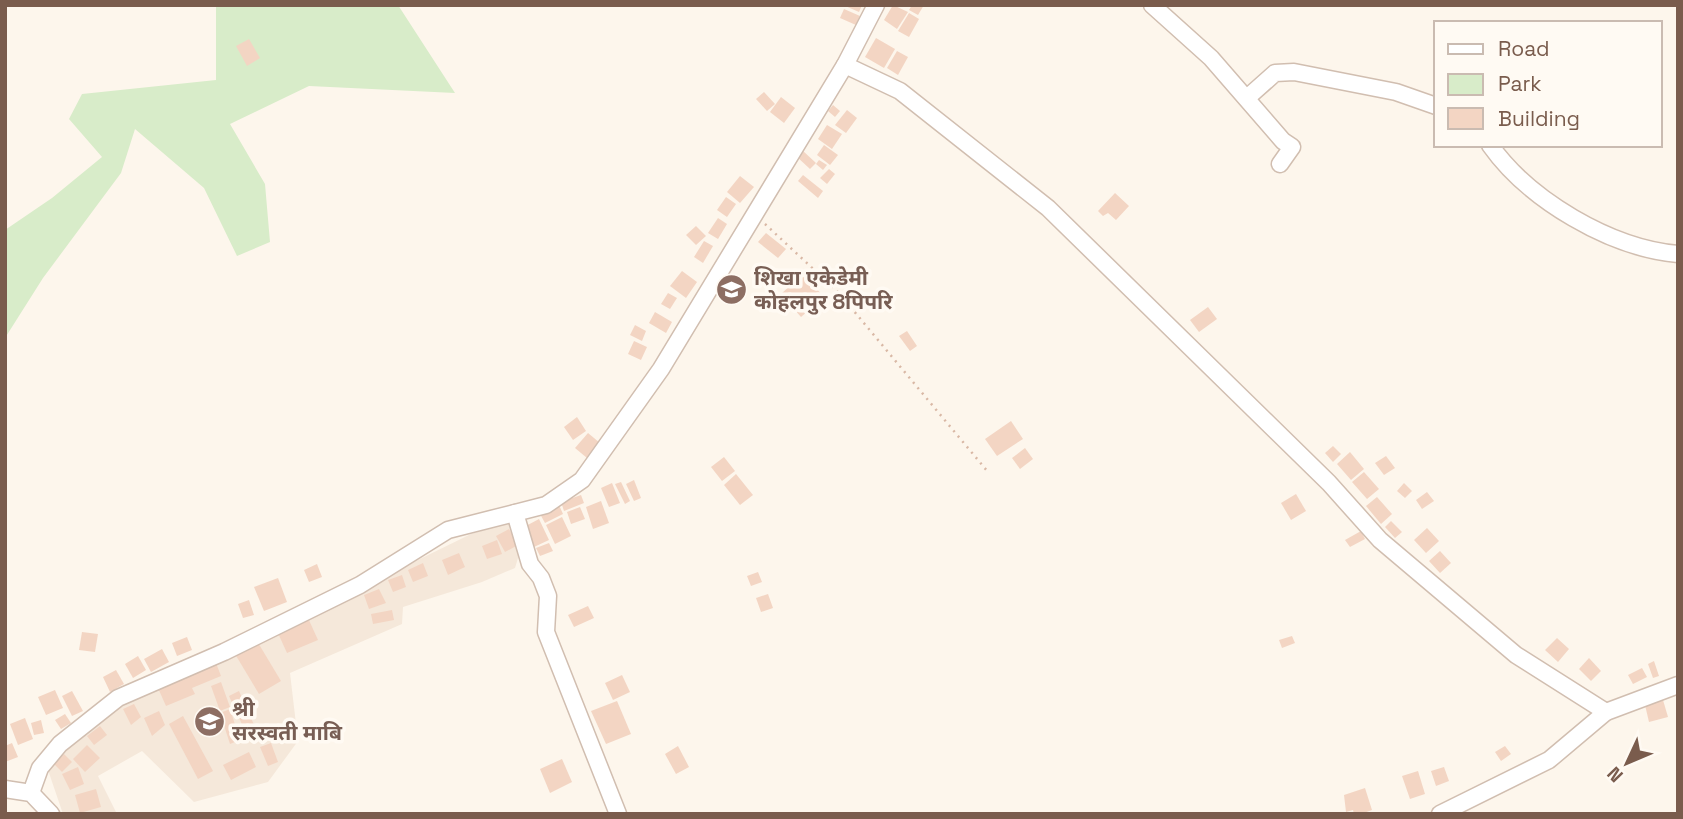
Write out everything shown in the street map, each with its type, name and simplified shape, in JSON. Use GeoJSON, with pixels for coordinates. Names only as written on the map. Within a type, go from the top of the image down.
{"type":"FeatureCollection","features":[{"type":"Feature","properties":{"kind":"street"},"geometry":{"type":"LineString","coordinates":[[31,793],[40,768],[60,744],[118,698],[224,652],[360,585],[448,530],[546,505],[582,480],[662,369],[845,65],[876,5]]}},
{"type":"Feature","properties":{"kind":"street"},"geometry":{"type":"LineString","coordinates":[[1152,5],[1211,58],[1248,97],[1283,141],[1292,147],[1280,164]]}},
{"type":"Feature","properties":{"kind":"street"},"geometry":{"type":"LineString","coordinates":[[845,65],[900,91],[1048,208],[1329,483],[1380,540],[1516,655],[1606,712]]}},
{"type":"Feature","properties":{"kind":"street"},"geometry":{"type":"LineString","coordinates":[[1248,97],[1275,73],[1294,72],[1396,92],[1434,105]]}},
{"type":"Feature","properties":{"kind":"street"},"geometry":{"type":"LineString","coordinates":[[1491,147],[1503,164],[1545,203],[1614,237],[1678,254]]}},
{"type":"Feature","properties":{"kind":"street"},"geometry":{"type":"LineString","coordinates":[[515,513],[530,564],[541,578],[548,596],[546,632],[618,814]]}},
{"type":"Feature","properties":{"kind":"street"},"geometry":{"type":"LineString","coordinates":[[1440,814],[1549,760],[1575,741],[1606,712],[1678,685]]}},
{"type":"Feature","properties":{"kind":"street"},"geometry":{"type":"LineString","coordinates":[[5,789],[31,793],[51,814]]}},
{"type":"Feature","properties":{"kind":"path"},"geometry":{"type":"LineString","coordinates":[[755,215],[838,292],[988,472]]}},
{"type":"Feature","properties":{"kind":"shaded area"},"geometry":{"type":"Polygon","coordinates":[[[512,524],[521,548],[515,568],[482,582],[403,607],[402,624],[290,673],[298,741],[268,782],[194,802],[142,751],[98,776],[117,814],[63,814],[48,770],[52,759],[87,730],[132,700],[471,534],[512,524]]]}},
{"type":"Feature","properties":{"kind":"green space"},"geometry":{"type":"Polygon","coordinates":[[[216,5],[398,5],[455,93],[309,86],[230,124],[265,184],[270,242],[237,256],[204,188],[135,129],[121,173],[43,278],[5,338],[5,230],[52,198],[102,157],[69,119],[82,94],[216,80],[216,5]]]}},
{"type":"Feature","properties":{"kind":"building"},"geometry":{"type":"Polygon","coordinates":[[[843,5],[862,5],[859,12],[843,5]]]}},
{"type":"Feature","properties":{"kind":"building"},"geometry":{"type":"Polygon","coordinates":[[[893,5],[908,12],[897,29],[884,20],[893,5]]]}},
{"type":"Feature","properties":{"kind":"building"},"geometry":{"type":"Polygon","coordinates":[[[912,5],[924,5],[918,15],[909,10],[912,5]]]}},
{"type":"Feature","properties":{"kind":"building"},"geometry":{"type":"Polygon","coordinates":[[[844,9],[860,16],[856,25],[840,18],[844,9]]]}},
{"type":"Feature","properties":{"kind":"building"},"geometry":{"type":"Polygon","coordinates":[[[909,13],[919,19],[909,37],[898,31],[909,13]]]}},
{"type":"Feature","properties":{"kind":"building"},"geometry":{"type":"Polygon","coordinates":[[[876,38],[895,49],[884,68],[865,57],[876,38]]]}},
{"type":"Feature","properties":{"kind":"building"},"geometry":{"type":"Polygon","coordinates":[[[249,39],[260,58],[247,66],[236,46],[249,39]]]}},
{"type":"Feature","properties":{"kind":"building"},"geometry":{"type":"Polygon","coordinates":[[[897,51],[908,57],[898,75],[887,68],[897,51]]]}},
{"type":"Feature","properties":{"kind":"building"},"geometry":{"type":"Polygon","coordinates":[[[764,92],[775,104],[767,111],[756,99],[764,92]]]}},
{"type":"Feature","properties":{"kind":"building"},"geometry":{"type":"Polygon","coordinates":[[[781,97],[795,108],[784,123],[770,112],[781,97]]]}},
{"type":"Feature","properties":{"kind":"building"},"geometry":{"type":"Polygon","coordinates":[[[833,105],[840,111],[835,117],[828,111],[833,105]]]}},
{"type":"Feature","properties":{"kind":"building"},"geometry":{"type":"Polygon","coordinates":[[[847,110],[857,118],[846,133],[835,125],[847,110]]]}},
{"type":"Feature","properties":{"kind":"building"},"geometry":{"type":"Polygon","coordinates":[[[827,125],[842,134],[832,149],[818,139],[827,125]]]}},
{"type":"Feature","properties":{"kind":"building"},"geometry":{"type":"Polygon","coordinates":[[[824,145],[838,155],[830,165],[817,155],[824,145]]]}},
{"type":"Feature","properties":{"kind":"building"},"geometry":{"type":"Polygon","coordinates":[[[802,150],[816,163],[810,169],[796,156],[802,150]]]}},
{"type":"Feature","properties":{"kind":"building"},"geometry":{"type":"Polygon","coordinates":[[[819,160],[827,165],[823,170],[816,164],[819,160]]]}},
{"type":"Feature","properties":{"kind":"building"},"geometry":{"type":"Polygon","coordinates":[[[829,169],[835,174],[827,184],[820,178],[829,169]]]}},
{"type":"Feature","properties":{"kind":"building"},"geometry":{"type":"Polygon","coordinates":[[[803,175],[823,191],[818,198],[798,181],[803,175]]]}},
{"type":"Feature","properties":{"kind":"building"},"geometry":{"type":"Polygon","coordinates":[[[740,176],[754,187],[740,203],[727,192],[740,176]]]}},
{"type":"Feature","properties":{"kind":"building"},"geometry":{"type":"Polygon","coordinates":[[[1115,193],[1129,206],[1116,220],[1108,213],[1103,216],[1098,211],[1115,193]]]}},
{"type":"Feature","properties":{"kind":"building"},"geometry":{"type":"Polygon","coordinates":[[[726,197],[736,204],[727,217],[717,210],[726,197]]]}},
{"type":"Feature","properties":{"kind":"building"},"geometry":{"type":"Polygon","coordinates":[[[718,218],[727,224],[718,239],[708,233],[718,218]]]}},
{"type":"Feature","properties":{"kind":"building"},"geometry":{"type":"Polygon","coordinates":[[[696,226],[706,236],[696,245],[686,235],[696,226]]]}},
{"type":"Feature","properties":{"kind":"building"},"geometry":{"type":"Polygon","coordinates":[[[766,233],[786,249],[778,258],[758,242],[766,233]]]}},
{"type":"Feature","properties":{"kind":"building"},"geometry":{"type":"Polygon","coordinates":[[[704,241],[713,246],[703,263],[694,257],[704,241]]]}},
{"type":"Feature","properties":{"kind":"building"},"geometry":{"type":"Polygon","coordinates":[[[682,271],[697,282],[686,298],[670,286],[682,271]]]}},
{"type":"Feature","properties":{"kind":"building"},"geometry":{"type":"Polygon","coordinates":[[[803,274],[824,297],[801,317],[781,294],[803,274]]]}},
{"type":"Feature","properties":{"kind":"building"},"geometry":{"type":"Polygon","coordinates":[[[668,293],[677,298],[670,309],[661,304],[668,293]]]}},
{"type":"Feature","properties":{"kind":"building"},"geometry":{"type":"Polygon","coordinates":[[[1208,307],[1217,319],[1199,332],[1190,320],[1208,307]]]}},
{"type":"Feature","properties":{"kind":"building"},"geometry":{"type":"Polygon","coordinates":[[[655,312],[672,322],[666,333],[649,323],[655,312]]]}},
{"type":"Feature","properties":{"kind":"building"},"geometry":{"type":"Polygon","coordinates":[[[635,325],[646,331],[642,341],[630,335],[635,325]]]}},
{"type":"Feature","properties":{"kind":"building"},"geometry":{"type":"Polygon","coordinates":[[[907,331],[917,346],[910,351],[899,336],[907,331]]]}},
{"type":"Feature","properties":{"kind":"building"},"geometry":{"type":"Polygon","coordinates":[[[634,341],[647,347],[641,360],[628,354],[634,341]]]}},
{"type":"Feature","properties":{"kind":"building"},"geometry":{"type":"Polygon","coordinates":[[[577,417],[586,431],[573,440],[564,427],[577,417]]]}},
{"type":"Feature","properties":{"kind":"building"},"geometry":{"type":"Polygon","coordinates":[[[1011,421],[1023,439],[997,456],[985,439],[1011,421]]]}},
{"type":"Feature","properties":{"kind":"building"},"geometry":{"type":"Polygon","coordinates":[[[588,433],[600,443],[587,458],[575,448],[588,433]]]}},
{"type":"Feature","properties":{"kind":"building"},"geometry":{"type":"Polygon","coordinates":[[[1333,446],[1341,454],[1333,462],[1325,453],[1333,446]]]}},
{"type":"Feature","properties":{"kind":"building"},"geometry":{"type":"Polygon","coordinates":[[[1025,448],[1033,459],[1020,469],[1012,458],[1025,448]]]}},
{"type":"Feature","properties":{"kind":"building"},"geometry":{"type":"Polygon","coordinates":[[[1350,452],[1364,469],[1351,480],[1337,464],[1350,452]]]}},
{"type":"Feature","properties":{"kind":"building"},"geometry":{"type":"Polygon","coordinates":[[[1386,456],[1395,468],[1384,475],[1375,463],[1386,456]]]}},
{"type":"Feature","properties":{"kind":"building"},"geometry":{"type":"Polygon","coordinates":[[[724,457],[735,471],[722,481],[711,467],[724,457]]]}},
{"type":"Feature","properties":{"kind":"building"},"geometry":{"type":"Polygon","coordinates":[[[1364,472],[1379,489],[1367,499],[1352,482],[1364,472]]]}},
{"type":"Feature","properties":{"kind":"building"},"geometry":{"type":"Polygon","coordinates":[[[736,474],[753,495],[740,505],[724,485],[736,474]]]}},
{"type":"Feature","properties":{"kind":"building"},"geometry":{"type":"Polygon","coordinates":[[[634,480],[641,498],[634,501],[626,484],[634,480]]]}},
{"type":"Feature","properties":{"kind":"building"},"geometry":{"type":"Polygon","coordinates":[[[621,482],[630,501],[625,504],[615,484],[621,482]]]}},
{"type":"Feature","properties":{"kind":"building"},"geometry":{"type":"Polygon","coordinates":[[[612,483],[620,503],[609,507],[601,488],[612,483]]]}},
{"type":"Feature","properties":{"kind":"building"},"geometry":{"type":"Polygon","coordinates":[[[1404,483],[1412,491],[1405,498],[1397,491],[1404,483]]]}},
{"type":"Feature","properties":{"kind":"building"},"geometry":{"type":"Polygon","coordinates":[[[1427,492],[1434,501],[1422,509],[1416,500],[1427,492]]]}},
{"type":"Feature","properties":{"kind":"building"},"geometry":{"type":"Polygon","coordinates":[[[1296,494],[1306,511],[1291,520],[1281,503],[1296,494]]]}},
{"type":"Feature","properties":{"kind":"building"},"geometry":{"type":"Polygon","coordinates":[[[581,495],[584,503],[564,511],[561,502],[581,495]]]}},
{"type":"Feature","properties":{"kind":"building"},"geometry":{"type":"Polygon","coordinates":[[[1377,497],[1392,514],[1381,524],[1366,506],[1377,497]]]}},
{"type":"Feature","properties":{"kind":"building"},"geometry":{"type":"Polygon","coordinates":[[[601,501],[609,523],[593,529],[586,507],[601,501]]]}},
{"type":"Feature","properties":{"kind":"building"},"geometry":{"type":"Polygon","coordinates":[[[559,505],[563,514],[545,523],[540,514],[559,505]]]}},
{"type":"Feature","properties":{"kind":"building"},"geometry":{"type":"Polygon","coordinates":[[[580,507],[585,519],[571,524],[567,512],[580,507]]]}},
{"type":"Feature","properties":{"kind":"building"},"geometry":{"type":"Polygon","coordinates":[[[562,517],[571,536],[555,544],[546,525],[562,517]]]}},
{"type":"Feature","properties":{"kind":"building"},"geometry":{"type":"Polygon","coordinates":[[[539,519],[549,540],[534,547],[524,527],[539,519]]]}},
{"type":"Feature","properties":{"kind":"building"},"geometry":{"type":"Polygon","coordinates":[[[1391,521],[1402,532],[1395,538],[1385,527],[1391,521]]]}},
{"type":"Feature","properties":{"kind":"building"},"geometry":{"type":"Polygon","coordinates":[[[1427,528],[1439,541],[1426,553],[1414,540],[1427,528]]]}},
{"type":"Feature","properties":{"kind":"building"},"geometry":{"type":"Polygon","coordinates":[[[509,529],[518,545],[505,552],[496,536],[509,529]]]}},
{"type":"Feature","properties":{"kind":"building"},"geometry":{"type":"Polygon","coordinates":[[[1361,531],[1365,539],[1350,547],[1345,540],[1361,531]]]}},
{"type":"Feature","properties":{"kind":"building"},"geometry":{"type":"Polygon","coordinates":[[[497,540],[502,554],[487,559],[482,546],[497,540]]]}},
{"type":"Feature","properties":{"kind":"building"},"geometry":{"type":"Polygon","coordinates":[[[549,543],[553,551],[540,556],[536,548],[549,543]]]}},
{"type":"Feature","properties":{"kind":"building"},"geometry":{"type":"Polygon","coordinates":[[[1440,551],[1451,563],[1440,573],[1429,561],[1440,551]]]}},
{"type":"Feature","properties":{"kind":"building"},"geometry":{"type":"Polygon","coordinates":[[[459,553],[465,567],[448,575],[442,560],[459,553]]]}},
{"type":"Feature","properties":{"kind":"building"},"geometry":{"type":"Polygon","coordinates":[[[423,563],[428,576],[413,582],[408,570],[423,563]]]}},
{"type":"Feature","properties":{"kind":"building"},"geometry":{"type":"Polygon","coordinates":[[[317,564],[322,577],[309,582],[304,570],[317,564]]]}},
{"type":"Feature","properties":{"kind":"building"},"geometry":{"type":"Polygon","coordinates":[[[758,572],[762,582],[751,586],[747,576],[758,572]]]}},
{"type":"Feature","properties":{"kind":"building"},"geometry":{"type":"Polygon","coordinates":[[[402,575],[406,587],[393,592],[388,580],[402,575]]]}},
{"type":"Feature","properties":{"kind":"building"},"geometry":{"type":"Polygon","coordinates":[[[278,578],[287,602],[264,611],[254,587],[278,578]]]}},
{"type":"Feature","properties":{"kind":"building"},"geometry":{"type":"Polygon","coordinates":[[[379,589],[386,603],[369,609],[364,595],[379,589]]]}},
{"type":"Feature","properties":{"kind":"building"},"geometry":{"type":"Polygon","coordinates":[[[768,594],[773,608],[761,612],[756,598],[768,594]]]}},
{"type":"Feature","properties":{"kind":"building"},"geometry":{"type":"Polygon","coordinates":[[[249,600],[254,615],[243,618],[238,604],[249,600]]]}},
{"type":"Feature","properties":{"kind":"building"},"geometry":{"type":"Polygon","coordinates":[[[588,606],[594,618],[574,627],[568,615],[588,606]]]}},
{"type":"Feature","properties":{"kind":"building"},"geometry":{"type":"Polygon","coordinates":[[[392,610],[394,620],[373,624],[371,614],[392,610]]]}},
{"type":"Feature","properties":{"kind":"building"},"geometry":{"type":"Polygon","coordinates":[[[308,618],[318,640],[287,653],[277,631],[308,618]]]}},
{"type":"Feature","properties":{"kind":"building"},"geometry":{"type":"Polygon","coordinates":[[[82,632],[98,634],[95,652],[79,650],[82,632]]]}},
{"type":"Feature","properties":{"kind":"building"},"geometry":{"type":"Polygon","coordinates":[[[1292,636],[1295,643],[1282,648],[1279,640],[1292,636]]]}},
{"type":"Feature","properties":{"kind":"building"},"geometry":{"type":"Polygon","coordinates":[[[187,637],[192,650],[177,656],[172,643],[187,637]]]}},
{"type":"Feature","properties":{"kind":"building"},"geometry":{"type":"Polygon","coordinates":[[[1557,638],[1569,649],[1558,662],[1545,650],[1557,638]]]}},
{"type":"Feature","properties":{"kind":"building"},"geometry":{"type":"Polygon","coordinates":[[[257,641],[281,681],[259,694],[235,654],[257,641]]]}},
{"type":"Feature","properties":{"kind":"building"},"geometry":{"type":"Polygon","coordinates":[[[162,649],[169,662],[151,672],[144,659],[162,649]]]}},
{"type":"Feature","properties":{"kind":"building"},"geometry":{"type":"Polygon","coordinates":[[[138,656],[146,670],[133,678],[125,664],[138,656]]]}},
{"type":"Feature","properties":{"kind":"building"},"geometry":{"type":"Polygon","coordinates":[[[1589,658],[1601,671],[1591,681],[1579,669],[1589,658]]]}},
{"type":"Feature","properties":{"kind":"building"},"geometry":{"type":"Polygon","coordinates":[[[1654,661],[1659,676],[1653,678],[1648,664],[1654,661]]]}},
{"type":"Feature","properties":{"kind":"building"},"geometry":{"type":"Polygon","coordinates":[[[216,663],[221,676],[192,688],[195,694],[166,706],[158,688],[216,663]]]}},
{"type":"Feature","properties":{"kind":"building"},"geometry":{"type":"Polygon","coordinates":[[[1642,668],[1647,677],[1633,684],[1628,675],[1642,668]]]}},
{"type":"Feature","properties":{"kind":"building"},"geometry":{"type":"Polygon","coordinates":[[[116,670],[124,684],[110,692],[103,677],[116,670]]]}},
{"type":"Feature","properties":{"kind":"building"},"geometry":{"type":"Polygon","coordinates":[[[622,675],[630,692],[613,700],[605,683],[622,675]]]}},
{"type":"Feature","properties":{"kind":"building"},"geometry":{"type":"Polygon","coordinates":[[[221,682],[230,707],[220,711],[211,686],[221,682]]]}},
{"type":"Feature","properties":{"kind":"building"},"geometry":{"type":"Polygon","coordinates":[[[55,690],[63,708],[46,715],[38,697],[55,690]]]}},
{"type":"Feature","properties":{"kind":"building"},"geometry":{"type":"Polygon","coordinates":[[[72,691],[83,711],[72,716],[62,696],[72,691]]]}},
{"type":"Feature","properties":{"kind":"building"},"geometry":{"type":"Polygon","coordinates":[[[239,691],[255,727],[245,731],[229,696],[239,691]]]}},
{"type":"Feature","properties":{"kind":"building"},"geometry":{"type":"Polygon","coordinates":[[[1663,700],[1668,717],[1649,722],[1645,705],[1663,700]]]}},
{"type":"Feature","properties":{"kind":"building"},"geometry":{"type":"Polygon","coordinates":[[[617,701],[631,734],[606,744],[591,711],[617,701]]]}},
{"type":"Feature","properties":{"kind":"building"},"geometry":{"type":"Polygon","coordinates":[[[134,704],[141,717],[131,725],[123,709],[134,704]]]}},
{"type":"Feature","properties":{"kind":"building"},"geometry":{"type":"Polygon","coordinates":[[[230,709],[240,740],[230,744],[220,713],[230,709]]]}},
{"type":"Feature","properties":{"kind":"building"},"geometry":{"type":"Polygon","coordinates":[[[159,711],[165,725],[152,736],[144,718],[159,711]]]}},
{"type":"Feature","properties":{"kind":"building"},"geometry":{"type":"Polygon","coordinates":[[[65,714],[71,723],[61,729],[55,720],[65,714]]]}},
{"type":"Feature","properties":{"kind":"building"},"geometry":{"type":"Polygon","coordinates":[[[183,716],[213,771],[198,779],[169,724],[183,716]]]}},
{"type":"Feature","properties":{"kind":"building"},"geometry":{"type":"Polygon","coordinates":[[[25,718],[33,739],[18,745],[10,724],[25,718]]]}},
{"type":"Feature","properties":{"kind":"building"},"geometry":{"type":"Polygon","coordinates":[[[41,720],[44,733],[34,735],[31,723],[41,720]]]}},
{"type":"Feature","properties":{"kind":"building"},"geometry":{"type":"Polygon","coordinates":[[[100,726],[107,735],[94,745],[87,736],[100,726]]]}},
{"type":"Feature","properties":{"kind":"building"},"geometry":{"type":"Polygon","coordinates":[[[12,743],[18,757],[5,762],[5,746],[12,743]]]}},
{"type":"Feature","properties":{"kind":"building"},"geometry":{"type":"Polygon","coordinates":[[[271,743],[278,762],[268,766],[260,747],[271,743]]]}},
{"type":"Feature","properties":{"kind":"building"},"geometry":{"type":"Polygon","coordinates":[[[87,745],[100,758],[85,772],[73,759],[87,745]]]}},
{"type":"Feature","properties":{"kind":"building"},"geometry":{"type":"Polygon","coordinates":[[[678,746],[689,767],[676,774],[665,754],[678,746]]]}},
{"type":"Feature","properties":{"kind":"building"},"geometry":{"type":"Polygon","coordinates":[[[1505,746],[1511,754],[1501,761],[1495,752],[1505,746]]]}},
{"type":"Feature","properties":{"kind":"building"},"geometry":{"type":"Polygon","coordinates":[[[249,752],[256,767],[231,780],[223,765],[249,752]]]}},
{"type":"Feature","properties":{"kind":"building"},"geometry":{"type":"Polygon","coordinates":[[[64,754],[72,762],[62,772],[54,764],[64,754]]]}},
{"type":"Feature","properties":{"kind":"building"},"geometry":{"type":"Polygon","coordinates":[[[562,759],[572,782],[550,793],[540,769],[562,759]]]}},
{"type":"Feature","properties":{"kind":"building"},"geometry":{"type":"Polygon","coordinates":[[[78,767],[84,784],[70,790],[62,774],[78,767]]]}},
{"type":"Feature","properties":{"kind":"building"},"geometry":{"type":"Polygon","coordinates":[[[1444,767],[1449,781],[1436,786],[1431,771],[1444,767]]]}},
{"type":"Feature","properties":{"kind":"building"},"geometry":{"type":"Polygon","coordinates":[[[1418,771],[1425,794],[1410,799],[1402,776],[1418,771]]]}},
{"type":"Feature","properties":{"kind":"building"},"geometry":{"type":"Polygon","coordinates":[[[1365,788],[1372,810],[1361,814],[1354,814],[1353,810],[1346,812],[1344,795],[1365,788]]]}},
{"type":"Feature","properties":{"kind":"building"},"geometry":{"type":"Polygon","coordinates":[[[96,789],[101,807],[80,813],[75,795],[96,789]]]}},
{"type":"Feature","properties":{"kind":"place","name":"शिखा एकेडेमी कोहलपुर 8पिपरि"},"geometry":{"type":"Point","coordinates":[731,290]}},
{"type":"Feature","properties":{"kind":"place","name":"श्री सरस्वती माबि"},"geometry":{"type":"Point","coordinates":[209,721]}}]}
